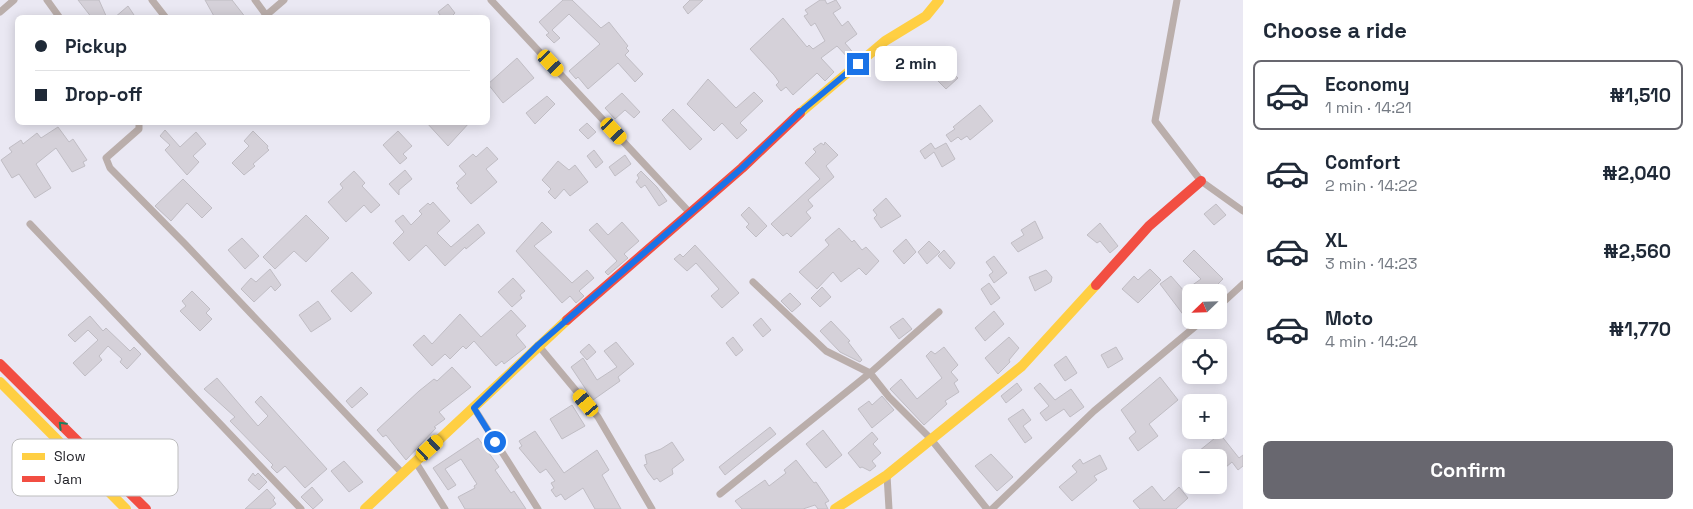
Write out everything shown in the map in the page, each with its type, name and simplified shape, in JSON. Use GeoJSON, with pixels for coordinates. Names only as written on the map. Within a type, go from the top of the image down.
{"type":"FeatureCollection","features":[{"type":"Feature","properties":{"kind":"street"},"geometry":{"type":"LineString","coordinates":[[0,12],[14,0]]}},
{"type":"Feature","properties":{"kind":"street"},"geometry":{"type":"LineString","coordinates":[[47,0],[58,15]]}},
{"type":"Feature","properties":{"kind":"street"},"geometry":{"type":"LineString","coordinates":[[152,0],[164,15]]}},
{"type":"Feature","properties":{"kind":"street"},"geometry":{"type":"LineString","coordinates":[[255,0],[263,15]]}},
{"type":"Feature","properties":{"kind":"street"},"geometry":{"type":"LineString","coordinates":[[265,15],[284,0]]}},
{"type":"Feature","properties":{"kind":"street"},"geometry":{"type":"LineString","coordinates":[[490,0],[690,213]]}},
{"type":"Feature","properties":{"kind":"street"},"geometry":{"type":"LineString","coordinates":[[365,509],[474,408],[538,345],[742,168],[805,108],[885,42],[926,16],[939,0]]}},
{"type":"Feature","properties":{"kind":"street"},"geometry":{"type":"LineString","coordinates":[[1177,0],[1155,121],[1201,181],[1243,211]]}},
{"type":"Feature","properties":{"kind":"street"},"geometry":{"type":"LineString","coordinates":[[140,125],[139,129],[106,158],[110,168],[205,264],[402,474]]}},
{"type":"Feature","properties":{"kind":"street"},"geometry":{"type":"LineString","coordinates":[[835,509],[841,503],[888,475],[930,438],[1022,366],[1149,226],[1201,181]]}},
{"type":"Feature","properties":{"kind":"street"},"geometry":{"type":"LineString","coordinates":[[30,224],[301,509]]}},
{"type":"Feature","properties":{"kind":"street"},"geometry":{"type":"LineString","coordinates":[[753,282],[826,352],[870,373],[889,397],[930,438],[987,509]]}},
{"type":"Feature","properties":{"kind":"street"},"geometry":{"type":"LineString","coordinates":[[1228,298],[1243,284]]}},
{"type":"Feature","properties":{"kind":"street"},"geometry":{"type":"LineString","coordinates":[[720,494],[870,373],[939,312]]}},
{"type":"Feature","properties":{"kind":"street"},"geometry":{"type":"LineString","coordinates":[[992,509],[1094,411],[1192,329]]}},
{"type":"Feature","properties":{"kind":"street"},"geometry":{"type":"LineString","coordinates":[[538,345],[598,417],[652,509]]}},
{"type":"Feature","properties":{"kind":"street"},"geometry":{"type":"LineString","coordinates":[[0,364],[76,439]]}},
{"type":"Feature","properties":{"kind":"street"},"geometry":{"type":"LineString","coordinates":[[0,382],[57,439]]}},
{"type":"Feature","properties":{"kind":"street"},"geometry":{"type":"LineString","coordinates":[[474,408],[538,509]]}},
{"type":"Feature","properties":{"kind":"street"},"geometry":{"type":"LineString","coordinates":[[415,461],[445,509]]}},
{"type":"Feature","properties":{"kind":"street"},"geometry":{"type":"LineString","coordinates":[[888,475],[888,509]]}},
{"type":"Feature","properties":{"kind":"street"},"geometry":{"type":"LineString","coordinates":[[113,496],[126,509]]}},
{"type":"Feature","properties":{"kind":"street"},"geometry":{"type":"LineString","coordinates":[[133,496],[146,509]]}},
{"type":"Feature","properties":{"kind":"building"},"geometry":{"type":"Polygon","coordinates":[[[78,0],[99,0],[106,15],[90,15],[78,0]]]}},
{"type":"Feature","properties":{"kind":"building"},"geometry":{"type":"Polygon","coordinates":[[[205,0],[232,0],[244,15],[213,15],[205,0]]]}},
{"type":"Feature","properties":{"kind":"building"},"geometry":{"type":"Polygon","coordinates":[[[563,0],[572,0],[601,28],[609,22],[628,46],[626,48],[629,51],[625,55],[643,74],[635,82],[618,63],[588,89],[578,77],[576,79],[569,71],[600,44],[569,14],[552,30],[560,38],[554,43],[546,35],[549,33],[539,22],[563,0]]]}},
{"type":"Feature","properties":{"kind":"building"},"geometry":{"type":"Polygon","coordinates":[[[690,0],[703,0],[688,14],[683,7],[690,0]]]}},
{"type":"Feature","properties":{"kind":"building"},"geometry":{"type":"Polygon","coordinates":[[[820,0],[825,0],[827,4],[836,0],[841,8],[833,13],[842,26],[848,21],[857,34],[845,43],[856,56],[851,61],[837,46],[821,58],[834,72],[825,81],[817,73],[793,95],[786,87],[781,91],[776,85],[779,82],[774,75],[750,49],[783,18],[807,47],[809,45],[813,49],[825,41],[815,23],[811,26],[804,16],[808,14],[805,10],[820,0]]]}},
{"type":"Feature","properties":{"kind":"building"},"geometry":{"type":"Polygon","coordinates":[[[448,4],[455,13],[453,15],[440,15],[438,12],[448,4]]]}},
{"type":"Feature","properties":{"kind":"building"},"geometry":{"type":"Polygon","coordinates":[[[128,6],[134,15],[118,15],[128,6]]]}},
{"type":"Feature","properties":{"kind":"building"},"geometry":{"type":"Polygon","coordinates":[[[517,58],[534,78],[503,103],[490,87],[490,82],[517,58]]]}},
{"type":"Feature","properties":{"kind":"building"},"geometry":{"type":"Polygon","coordinates":[[[946,66],[958,78],[946,89],[935,78],[946,66]]]}},
{"type":"Feature","properties":{"kind":"building"},"geometry":{"type":"Polygon","coordinates":[[[708,79],[736,108],[754,92],[763,101],[740,123],[747,130],[737,139],[722,123],[714,131],[687,104],[708,79]]]}},
{"type":"Feature","properties":{"kind":"building"},"geometry":{"type":"Polygon","coordinates":[[[622,93],[640,112],[634,118],[625,110],[615,119],[605,108],[622,93]]]}},
{"type":"Feature","properties":{"kind":"building"},"geometry":{"type":"Polygon","coordinates":[[[547,96],[555,104],[535,124],[526,113],[547,96]]]}},
{"type":"Feature","properties":{"kind":"building"},"geometry":{"type":"Polygon","coordinates":[[[980,105],[993,121],[970,140],[967,136],[961,140],[958,137],[951,142],[946,135],[980,105]]]}},
{"type":"Feature","properties":{"kind":"building"},"geometry":{"type":"Polygon","coordinates":[[[673,109],[702,139],[690,150],[662,120],[673,109]]]}},
{"type":"Feature","properties":{"kind":"building"},"geometry":{"type":"Polygon","coordinates":[[[587,123],[596,132],[588,139],[579,130],[587,123]]]}},
{"type":"Feature","properties":{"kind":"building"},"geometry":{"type":"Polygon","coordinates":[[[429,125],[467,125],[448,146],[429,125]]]}},
{"type":"Feature","properties":{"kind":"building"},"geometry":{"type":"Polygon","coordinates":[[[58,127],[69,142],[73,139],[87,160],[83,162],[85,166],[72,172],[56,148],[36,164],[51,188],[35,198],[19,174],[12,178],[1,160],[12,152],[9,148],[21,140],[23,144],[37,133],[41,138],[58,127]]]}},
{"type":"Feature","properties":{"kind":"building"},"geometry":{"type":"Polygon","coordinates":[[[165,130],[180,147],[196,132],[206,144],[193,156],[199,162],[187,175],[165,150],[170,145],[160,136],[165,130]]]}},
{"type":"Feature","properties":{"kind":"building"},"geometry":{"type":"Polygon","coordinates":[[[253,131],[268,146],[269,150],[244,175],[232,163],[249,146],[244,141],[253,131]]]}},
{"type":"Feature","properties":{"kind":"building"},"geometry":{"type":"Polygon","coordinates":[[[398,131],[412,146],[403,154],[407,158],[400,164],[383,145],[398,131]]]}},
{"type":"Feature","properties":{"kind":"building"},"geometry":{"type":"Polygon","coordinates":[[[825,142],[838,155],[826,166],[834,177],[808,200],[813,206],[806,212],[811,218],[791,237],[787,233],[783,236],[771,224],[820,179],[805,163],[816,152],[813,149],[821,143],[824,145],[825,142]]]}},
{"type":"Feature","properties":{"kind":"building"},"geometry":{"type":"Polygon","coordinates":[[[931,143],[935,149],[946,143],[955,159],[942,167],[934,152],[925,159],[920,151],[931,143]]]}},
{"type":"Feature","properties":{"kind":"building"},"geometry":{"type":"Polygon","coordinates":[[[487,147],[498,159],[486,169],[497,182],[471,204],[457,188],[459,186],[456,183],[466,174],[459,166],[473,154],[476,157],[487,147]]]}},
{"type":"Feature","properties":{"kind":"building"},"geometry":{"type":"Polygon","coordinates":[[[594,150],[603,162],[596,168],[587,156],[594,150]]]}},
{"type":"Feature","properties":{"kind":"building"},"geometry":{"type":"Polygon","coordinates":[[[625,155],[631,164],[615,176],[609,167],[625,155]]]}},
{"type":"Feature","properties":{"kind":"building"},"geometry":{"type":"Polygon","coordinates":[[[558,161],[569,170],[575,165],[588,182],[570,196],[564,189],[555,199],[548,192],[551,189],[542,180],[558,161]]]}},
{"type":"Feature","properties":{"kind":"building"},"geometry":{"type":"Polygon","coordinates":[[[405,170],[412,179],[399,190],[399,195],[389,184],[405,170]]]}},
{"type":"Feature","properties":{"kind":"building"},"geometry":{"type":"Polygon","coordinates":[[[354,171],[365,183],[362,186],[380,205],[371,213],[364,205],[346,222],[328,202],[343,188],[340,184],[354,171]]]}},
{"type":"Feature","properties":{"kind":"building"},"geometry":{"type":"Polygon","coordinates":[[[641,171],[657,187],[667,201],[659,206],[645,185],[641,188],[636,182],[639,178],[637,175],[641,171]]]}},
{"type":"Feature","properties":{"kind":"building"},"geometry":{"type":"Polygon","coordinates":[[[183,179],[212,208],[202,218],[187,203],[171,221],[155,206],[183,179]]]}},
{"type":"Feature","properties":{"kind":"building"},"geometry":{"type":"Polygon","coordinates":[[[886,198],[901,216],[881,228],[874,218],[877,215],[873,210],[886,198]]]}},
{"type":"Feature","properties":{"kind":"building"},"geometry":{"type":"Polygon","coordinates":[[[433,202],[450,221],[437,233],[451,247],[478,224],[485,233],[466,249],[465,247],[445,266],[426,245],[409,261],[393,243],[404,232],[395,221],[403,215],[411,225],[422,214],[419,211],[428,203],[430,205],[433,202]]]}},
{"type":"Feature","properties":{"kind":"building"},"geometry":{"type":"Polygon","coordinates":[[[1216,204],[1226,215],[1214,225],[1204,214],[1216,204]]]}},
{"type":"Feature","properties":{"kind":"building"},"geometry":{"type":"Polygon","coordinates":[[[749,207],[767,226],[756,237],[746,227],[749,224],[741,215],[749,207]]]}},
{"type":"Feature","properties":{"kind":"building"},"geometry":{"type":"Polygon","coordinates":[[[306,215],[329,238],[306,262],[294,251],[275,269],[263,257],[306,215]]]}},
{"type":"Feature","properties":{"kind":"building"},"geometry":{"type":"Polygon","coordinates":[[[1035,221],[1043,238],[1018,252],[1011,243],[1024,235],[1021,230],[1035,221]]]}},
{"type":"Feature","properties":{"kind":"building"},"geometry":{"type":"Polygon","coordinates":[[[542,222],[552,232],[534,246],[572,283],[587,270],[594,278],[579,291],[584,296],[576,303],[570,296],[562,303],[516,251],[542,222]]]}},
{"type":"Feature","properties":{"kind":"building"},"geometry":{"type":"Polygon","coordinates":[[[622,222],[639,241],[624,254],[628,258],[608,275],[605,272],[617,261],[589,230],[597,223],[608,235],[622,222]]]}},
{"type":"Feature","properties":{"kind":"building"},"geometry":{"type":"Polygon","coordinates":[[[1100,223],[1118,246],[1110,253],[1100,241],[1097,243],[1087,235],[1100,223]]]}},
{"type":"Feature","properties":{"kind":"building"},"geometry":{"type":"Polygon","coordinates":[[[839,228],[852,242],[854,240],[862,250],[866,247],[879,261],[866,275],[859,268],[841,282],[833,272],[817,289],[799,272],[829,245],[825,240],[839,228]]]}},
{"type":"Feature","properties":{"kind":"building"},"geometry":{"type":"Polygon","coordinates":[[[242,238],[259,256],[245,269],[228,250],[242,238]]]}},
{"type":"Feature","properties":{"kind":"building"},"geometry":{"type":"Polygon","coordinates":[[[906,239],[916,252],[904,264],[893,251],[906,239]]]}},
{"type":"Feature","properties":{"kind":"building"},"geometry":{"type":"Polygon","coordinates":[[[929,241],[940,252],[927,264],[918,252],[929,241]]]}},
{"type":"Feature","properties":{"kind":"building"},"geometry":{"type":"Polygon","coordinates":[[[695,245],[739,293],[722,308],[711,296],[719,289],[696,263],[687,271],[674,259],[680,254],[683,257],[695,245]]]}},
{"type":"Feature","properties":{"kind":"building"},"geometry":{"type":"Polygon","coordinates":[[[944,250],[955,263],[950,269],[938,256],[944,250]]]}},
{"type":"Feature","properties":{"kind":"building"},"geometry":{"type":"Polygon","coordinates":[[[1194,250],[1223,279],[1218,284],[1194,284],[1201,279],[1183,261],[1194,250]]]}},
{"type":"Feature","properties":{"kind":"building"},"geometry":{"type":"Polygon","coordinates":[[[994,256],[1007,273],[994,283],[989,275],[993,272],[986,262],[994,256]]]}},
{"type":"Feature","properties":{"kind":"building"},"geometry":{"type":"Polygon","coordinates":[[[270,269],[281,285],[275,291],[271,286],[254,302],[241,289],[251,278],[256,282],[270,269]]]}},
{"type":"Feature","properties":{"kind":"building"},"geometry":{"type":"Polygon","coordinates":[[[1150,269],[1161,280],[1138,303],[1122,289],[1134,276],[1138,280],[1150,269]]]}},
{"type":"Feature","properties":{"kind":"building"},"geometry":{"type":"Polygon","coordinates":[[[1046,270],[1052,277],[1051,282],[1035,291],[1029,277],[1046,270]]]}},
{"type":"Feature","properties":{"kind":"building"},"geometry":{"type":"Polygon","coordinates":[[[352,272],[372,293],[351,312],[331,291],[352,272]]]}},
{"type":"Feature","properties":{"kind":"building"},"geometry":{"type":"Polygon","coordinates":[[[1171,276],[1182,289],[1182,313],[1160,284],[1171,276]]]}},
{"type":"Feature","properties":{"kind":"building"},"geometry":{"type":"Polygon","coordinates":[[[513,278],[525,291],[520,295],[522,298],[512,307],[498,292],[513,278]]]}},
{"type":"Feature","properties":{"kind":"building"},"geometry":{"type":"Polygon","coordinates":[[[989,283],[1000,298],[991,305],[981,289],[989,283]]]}},
{"type":"Feature","properties":{"kind":"building"},"geometry":{"type":"Polygon","coordinates":[[[822,287],[831,297],[820,307],[811,298],[822,287]]]}},
{"type":"Feature","properties":{"kind":"building"},"geometry":{"type":"Polygon","coordinates":[[[192,291],[210,309],[206,313],[212,319],[200,331],[180,311],[186,306],[182,301],[192,291]]]}},
{"type":"Feature","properties":{"kind":"building"},"geometry":{"type":"Polygon","coordinates":[[[790,293],[801,304],[792,312],[781,301],[790,293]]]}},
{"type":"Feature","properties":{"kind":"building"},"geometry":{"type":"Polygon","coordinates":[[[318,301],[331,319],[311,332],[299,315],[318,301]]]}},
{"type":"Feature","properties":{"kind":"building"},"geometry":{"type":"Polygon","coordinates":[[[511,310],[526,326],[516,335],[526,347],[504,364],[502,361],[496,366],[474,341],[466,349],[463,346],[450,359],[445,354],[432,366],[413,345],[424,335],[432,344],[460,314],[481,337],[511,310]]]}},
{"type":"Feature","properties":{"kind":"building"},"geometry":{"type":"Polygon","coordinates":[[[994,311],[1004,324],[985,341],[975,328],[994,311]]]}},
{"type":"Feature","properties":{"kind":"building"},"geometry":{"type":"Polygon","coordinates":[[[90,316],[103,331],[106,328],[130,351],[134,347],[141,354],[127,369],[120,362],[122,359],[108,346],[99,356],[102,360],[85,376],[73,363],[98,340],[88,330],[75,342],[68,335],[90,316]]]}},
{"type":"Feature","properties":{"kind":"building"},"geometry":{"type":"Polygon","coordinates":[[[761,318],[771,330],[763,337],[753,325],[761,318]]]}},
{"type":"Feature","properties":{"kind":"building"},"geometry":{"type":"Polygon","coordinates":[[[903,318],[912,329],[899,339],[890,327],[903,318]]]}},
{"type":"Feature","properties":{"kind":"building"},"geometry":{"type":"Polygon","coordinates":[[[831,321],[850,341],[848,342],[862,360],[860,362],[840,352],[820,331],[831,321]]]}},
{"type":"Feature","properties":{"kind":"building"},"geometry":{"type":"Polygon","coordinates":[[[733,337],[743,350],[736,356],[726,343],[733,337]]]}},
{"type":"Feature","properties":{"kind":"building"},"geometry":{"type":"Polygon","coordinates":[[[1009,337],[1019,348],[1009,360],[1010,362],[998,374],[985,358],[1009,337]]]}},
{"type":"Feature","properties":{"kind":"building"},"geometry":{"type":"Polygon","coordinates":[[[616,342],[634,364],[618,377],[620,381],[593,400],[571,367],[583,358],[597,380],[617,367],[604,351],[616,342]]]}},
{"type":"Feature","properties":{"kind":"building"},"geometry":{"type":"Polygon","coordinates":[[[589,344],[596,352],[587,360],[580,352],[589,344]]]}},
{"type":"Feature","properties":{"kind":"building"},"geometry":{"type":"Polygon","coordinates":[[[944,347],[958,365],[951,372],[958,380],[954,383],[959,392],[945,401],[947,404],[924,425],[890,389],[901,379],[917,399],[942,378],[926,356],[931,351],[935,354],[944,347]]]}},
{"type":"Feature","properties":{"kind":"building"},"geometry":{"type":"Polygon","coordinates":[[[1116,347],[1123,359],[1108,368],[1101,355],[1116,347]]]}},
{"type":"Feature","properties":{"kind":"building"},"geometry":{"type":"Polygon","coordinates":[[[1066,356],[1077,373],[1065,381],[1054,365],[1066,356]]]}},
{"type":"Feature","properties":{"kind":"building"},"geometry":{"type":"Polygon","coordinates":[[[452,367],[471,387],[439,412],[445,419],[434,427],[436,428],[406,460],[386,435],[383,437],[377,430],[419,391],[434,379],[437,381],[452,367]]]}},
{"type":"Feature","properties":{"kind":"building"},"geometry":{"type":"Polygon","coordinates":[[[1160,377],[1178,400],[1149,424],[1158,436],[1138,451],[1129,438],[1136,432],[1121,410],[1160,377]]]}},
{"type":"Feature","properties":{"kind":"building"},"geometry":{"type":"Polygon","coordinates":[[[217,378],[258,426],[268,416],[255,402],[261,396],[327,469],[305,488],[285,466],[277,473],[271,467],[273,465],[230,421],[235,417],[204,389],[217,378]]]}},
{"type":"Feature","properties":{"kind":"building"},"geometry":{"type":"Polygon","coordinates":[[[1017,383],[1022,390],[1006,403],[1001,396],[1017,383]]]}},
{"type":"Feature","properties":{"kind":"building"},"geometry":{"type":"Polygon","coordinates":[[[1040,383],[1055,400],[1071,389],[1084,407],[1070,417],[1064,409],[1046,421],[1040,413],[1049,406],[1034,388],[1040,383]]]}},
{"type":"Feature","properties":{"kind":"building"},"geometry":{"type":"Polygon","coordinates":[[[361,387],[368,394],[352,408],[346,401],[361,387]]]}},
{"type":"Feature","properties":{"kind":"building"},"geometry":{"type":"Polygon","coordinates":[[[882,396],[894,410],[872,428],[858,409],[869,401],[872,405],[882,396]]]}},
{"type":"Feature","properties":{"kind":"building"},"geometry":{"type":"Polygon","coordinates":[[[572,405],[585,426],[562,439],[550,419],[572,405]]]}},
{"type":"Feature","properties":{"kind":"building"},"geometry":{"type":"Polygon","coordinates":[[[1023,409],[1031,420],[1023,426],[1032,438],[1025,443],[1008,419],[1023,409]]]}},
{"type":"Feature","properties":{"kind":"building"},"geometry":{"type":"Polygon","coordinates":[[[770,427],[776,434],[725,475],[719,467],[770,427]]]}},
{"type":"Feature","properties":{"kind":"building"},"geometry":{"type":"Polygon","coordinates":[[[823,430],[842,455],[826,468],[806,444],[823,430]]]}},
{"type":"Feature","properties":{"kind":"building"},"geometry":{"type":"Polygon","coordinates":[[[535,431],[564,473],[597,450],[609,470],[602,475],[621,509],[595,509],[583,488],[565,500],[561,494],[556,497],[551,490],[554,488],[551,483],[555,481],[546,469],[540,473],[519,448],[522,446],[519,441],[535,431]]]}},
{"type":"Feature","properties":{"kind":"building"},"geometry":{"type":"Polygon","coordinates":[[[872,432],[878,439],[873,444],[881,453],[872,461],[876,466],[870,471],[862,467],[860,468],[848,453],[872,432]]]}},
{"type":"Feature","properties":{"kind":"building"},"geometry":{"type":"Polygon","coordinates":[[[478,438],[499,467],[495,470],[511,493],[514,491],[526,509],[465,509],[458,497],[475,488],[474,486],[477,484],[461,459],[445,469],[456,485],[448,490],[433,468],[478,438]]]}},
{"type":"Feature","properties":{"kind":"building"},"geometry":{"type":"Polygon","coordinates":[[[1214,439],[1224,439],[1239,458],[1243,455],[1243,466],[1238,470],[1232,462],[1227,466],[1227,449],[1201,449],[1214,439]]]}},
{"type":"Feature","properties":{"kind":"building"},"geometry":{"type":"Polygon","coordinates":[[[672,442],[684,460],[672,469],[673,474],[660,482],[657,478],[654,480],[644,465],[647,464],[645,455],[661,449],[672,442]]]}},
{"type":"Feature","properties":{"kind":"building"},"geometry":{"type":"Polygon","coordinates":[[[991,454],[1013,477],[997,491],[975,466],[991,454]]]}},
{"type":"Feature","properties":{"kind":"building"},"geometry":{"type":"Polygon","coordinates":[[[1100,455],[1107,469],[1094,476],[1097,480],[1072,501],[1059,487],[1077,472],[1072,466],[1080,459],[1083,464],[1100,455]]]}},
{"type":"Feature","properties":{"kind":"building"},"geometry":{"type":"Polygon","coordinates":[[[796,460],[814,483],[816,482],[829,501],[825,503],[828,509],[818,509],[815,505],[803,509],[742,509],[735,501],[765,480],[769,486],[786,473],[784,470],[796,460]]]}},
{"type":"Feature","properties":{"kind":"building"},"geometry":{"type":"Polygon","coordinates":[[[344,461],[363,482],[349,492],[331,471],[344,461]]]}},
{"type":"Feature","properties":{"kind":"building"},"geometry":{"type":"Polygon","coordinates":[[[253,473],[255,476],[258,473],[267,482],[259,490],[248,480],[253,473]]]}},
{"type":"Feature","properties":{"kind":"building"},"geometry":{"type":"Polygon","coordinates":[[[1152,486],[1164,501],[1179,487],[1182,494],[1185,494],[1188,498],[1176,509],[1140,509],[1133,501],[1152,486]]]}},
{"type":"Feature","properties":{"kind":"building"},"geometry":{"type":"Polygon","coordinates":[[[312,487],[323,500],[313,509],[301,497],[312,487]]]}},
{"type":"Feature","properties":{"kind":"building"},"geometry":{"type":"Polygon","coordinates":[[[267,489],[275,498],[273,500],[276,504],[270,509],[245,509],[267,489]]]}},
{"type":"Feature","properties":{"kind":"traffic: slow"},"geometry":{"type":"LineString","coordinates":[[800,113],[885,41],[926,16],[939,0]]}},
{"type":"Feature","properties":{"kind":"traffic: slow"},"geometry":{"type":"LineString","coordinates":[[835,509],[887,475],[1022,366],[1096,285]]}},
{"type":"Feature","properties":{"kind":"traffic: slow"},"geometry":{"type":"LineString","coordinates":[[365,509],[567,320]]}},
{"type":"Feature","properties":{"kind":"traffic: slow"},"geometry":{"type":"LineString","coordinates":[[0,382],[57,439]]}},
{"type":"Feature","properties":{"kind":"traffic: slow"},"geometry":{"type":"LineString","coordinates":[[113,496],[126,509]]}},
{"type":"Feature","properties":{"kind":"traffic: jam"},"geometry":{"type":"LineString","coordinates":[[567,320],[742,168],[800,113]]}},
{"type":"Feature","properties":{"kind":"traffic: jam"},"geometry":{"type":"LineString","coordinates":[[1096,285],[1149,226],[1201,181]]}},
{"type":"Feature","properties":{"kind":"traffic: jam"},"geometry":{"type":"LineString","coordinates":[[0,364],[76,439]]}},
{"type":"Feature","properties":{"kind":"traffic: jam"},"geometry":{"type":"LineString","coordinates":[[133,496],[146,509]]}},
{"type":"Feature","properties":{"kind":"route"},"geometry":{"type":"LineString","coordinates":[[495,442],[474,408],[538,345],[742,168],[805,108],[858,64]]}}]}
